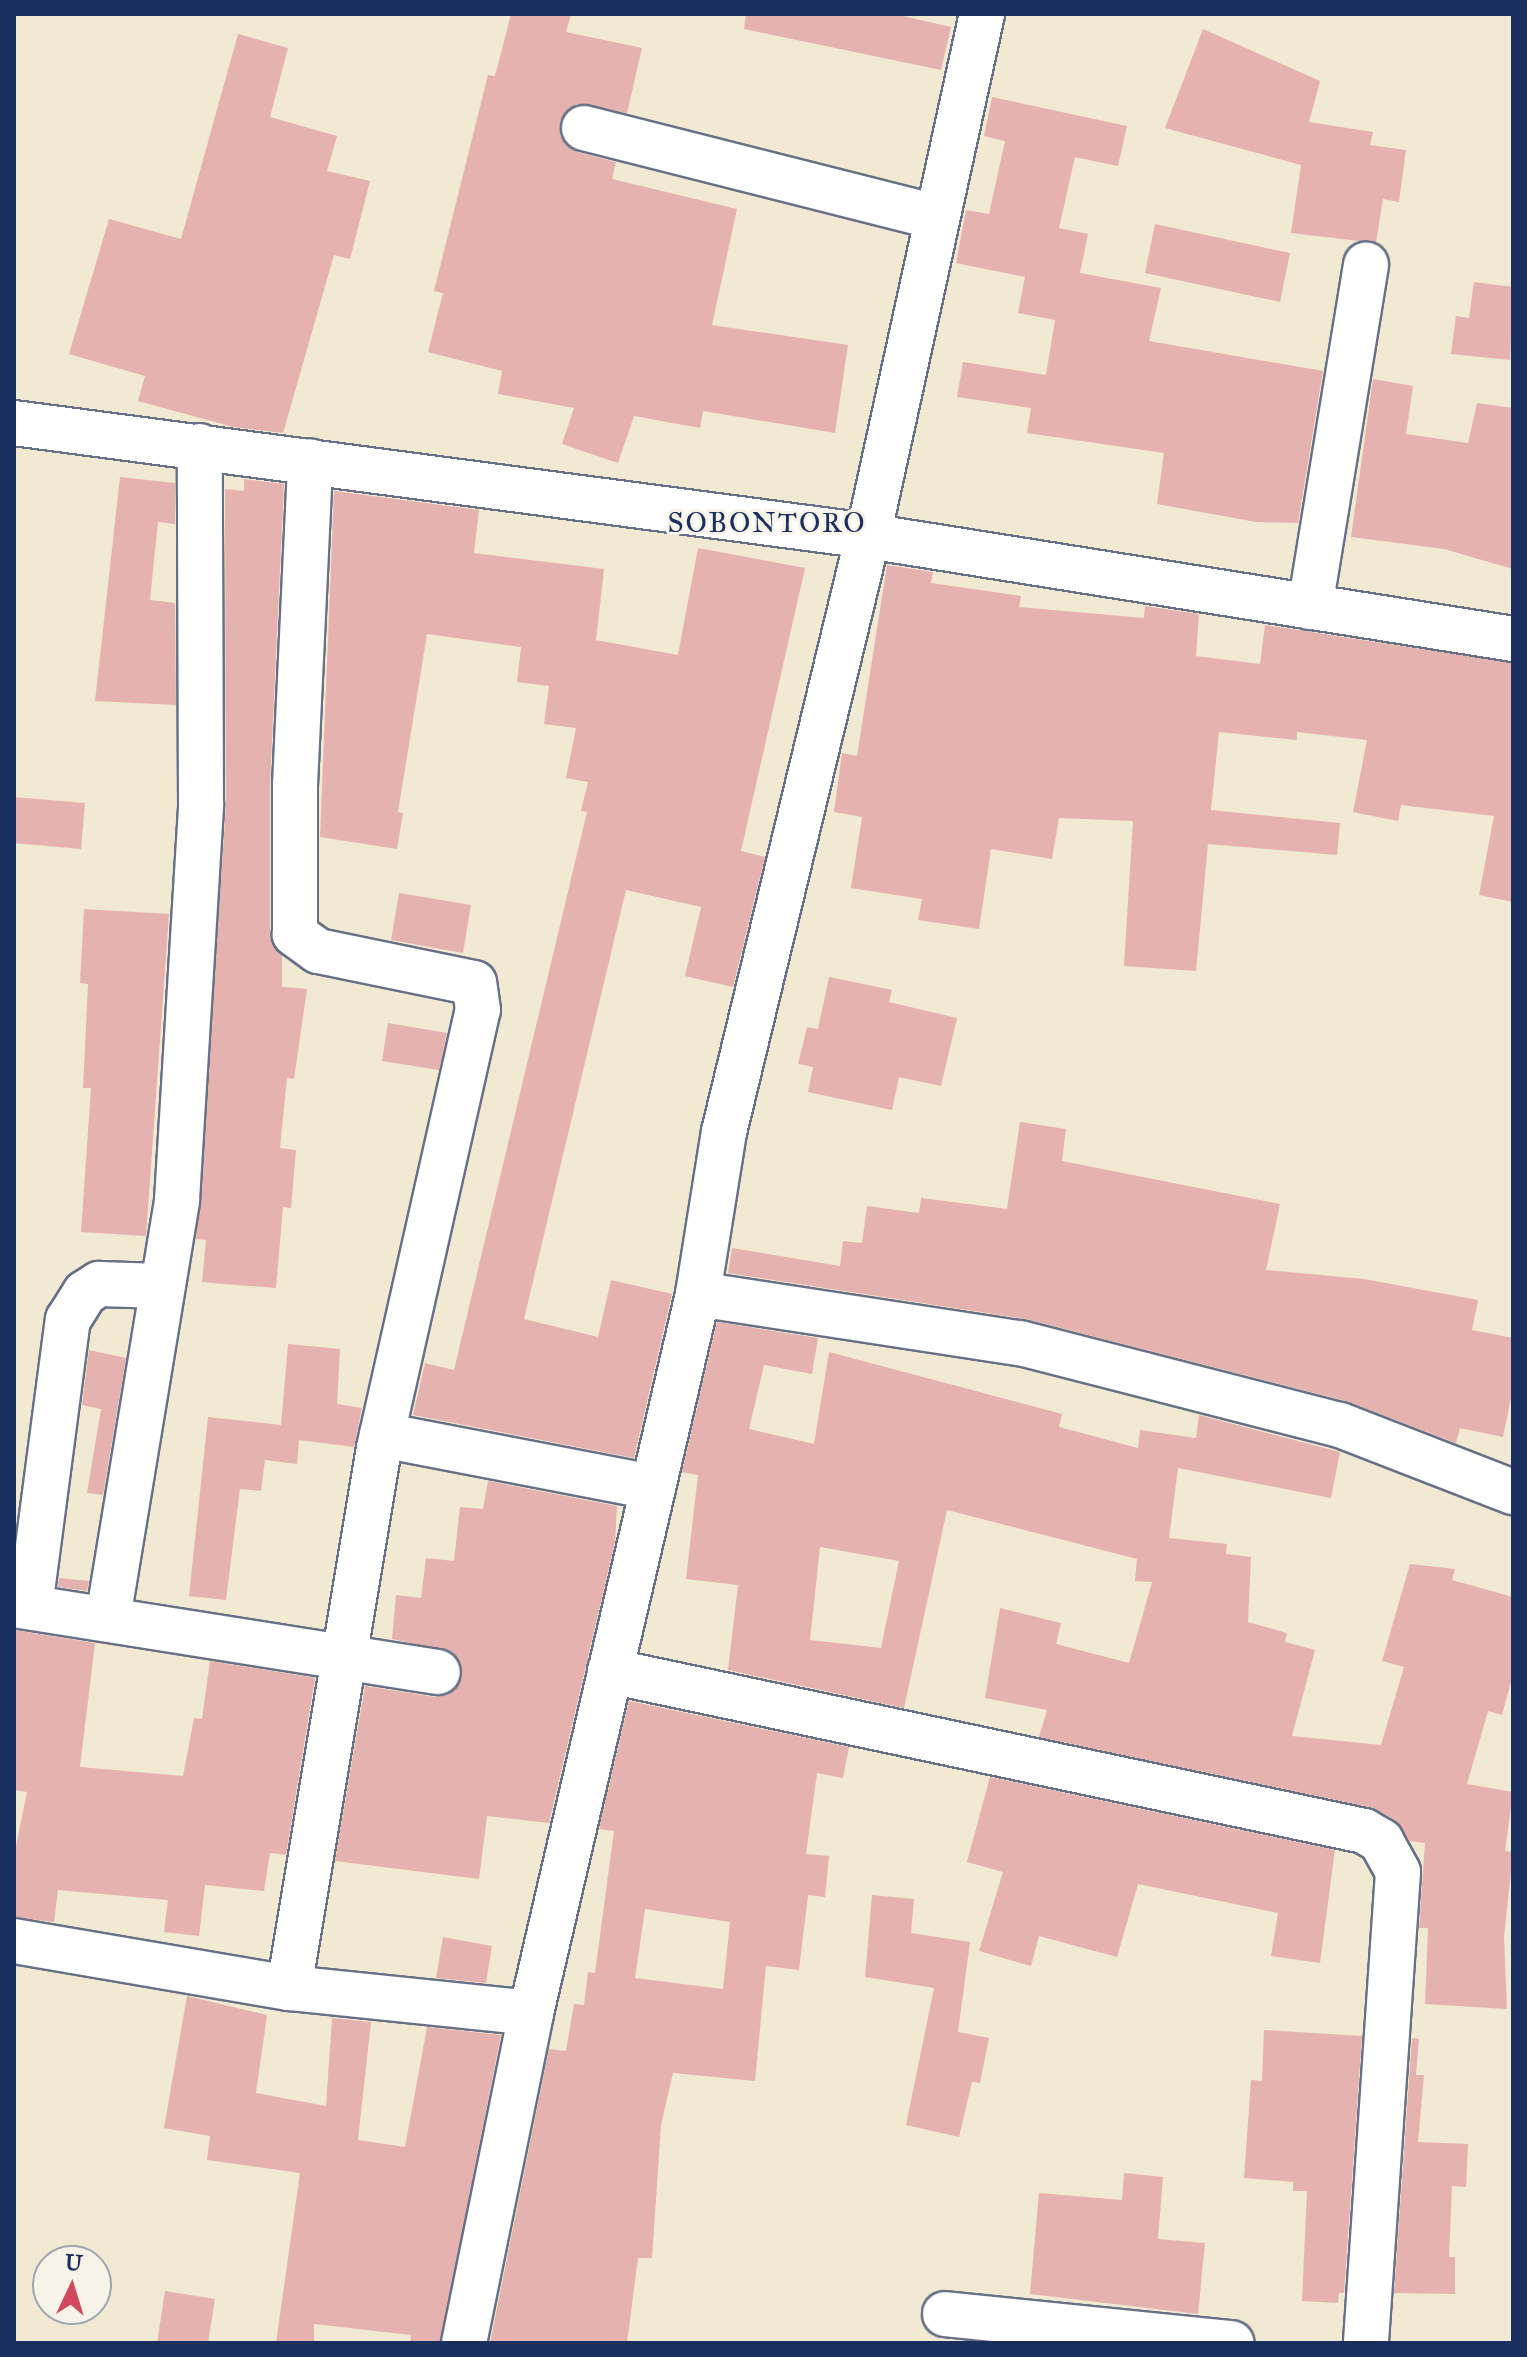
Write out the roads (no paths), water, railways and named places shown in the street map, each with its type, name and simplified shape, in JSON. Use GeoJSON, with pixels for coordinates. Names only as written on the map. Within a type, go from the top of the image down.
{"type":"FeatureCollection","features":[{"type":"Feature","properties":{"kind":"street"},"geometry":{"type":"LineString","coordinates":[[464,2343],[531,2013],[698,1294],[724,1132],[868,536],[935,217],[982,14]]}},
{"type":"Feature","properties":{"kind":"street"},"geometry":{"type":"LineString","coordinates":[[584,128],[935,217]]}},
{"type":"Feature","properties":{"kind":"street"},"geometry":{"type":"LineString","coordinates":[[1310,607],[1366,265]]}},
{"type":"Feature","properties":{"kind":"street"},"geometry":{"type":"LineString","coordinates":[[14,423],[868,536],[1513,639]]}},
{"type":"Feature","properties":{"kind":"street"},"geometry":{"type":"LineString","coordinates":[[108,1618],[177,1200],[198,912],[200,446]]}},
{"type":"Feature","properties":{"kind":"street"},"geometry":{"type":"LineString","coordinates":[[289,1988],[382,1435],[478,1010],[474,983],[318,951],[295,934],[295,785],[310,461]]}},
{"type":"Feature","properties":{"kind":"street"},"geometry":{"type":"LineString","coordinates":[[162,1286],[99,1284],[85,1293],[68,1320],[22,1606],[438,1672]]}},
{"type":"Feature","properties":{"kind":"street"},"geometry":{"type":"LineString","coordinates":[[698,1294],[1020,1343],[1340,1425],[1513,1492]]}},
{"type":"Feature","properties":{"kind":"street"},"geometry":{"type":"LineString","coordinates":[[382,1435],[653,1487]]}},
{"type":"Feature","properties":{"kind":"street"},"geometry":{"type":"LineString","coordinates":[[610,1671],[1364,1831],[1381,1841],[1398,1872],[1366,2343]]}},
{"type":"Feature","properties":{"kind":"street"},"geometry":{"type":"LineString","coordinates":[[14,1941],[289,1988],[531,2013]]}},
{"type":"Feature","properties":{"kind":"street"},"geometry":{"type":"LineString","coordinates":[[945,2314],[1170,2341],[1232,2343]]}},
{"type":"Feature","properties":{"kind":"district","name":"SOBONTORO"},"geometry":{"type":"Point","coordinates":[767,523]}}]}
